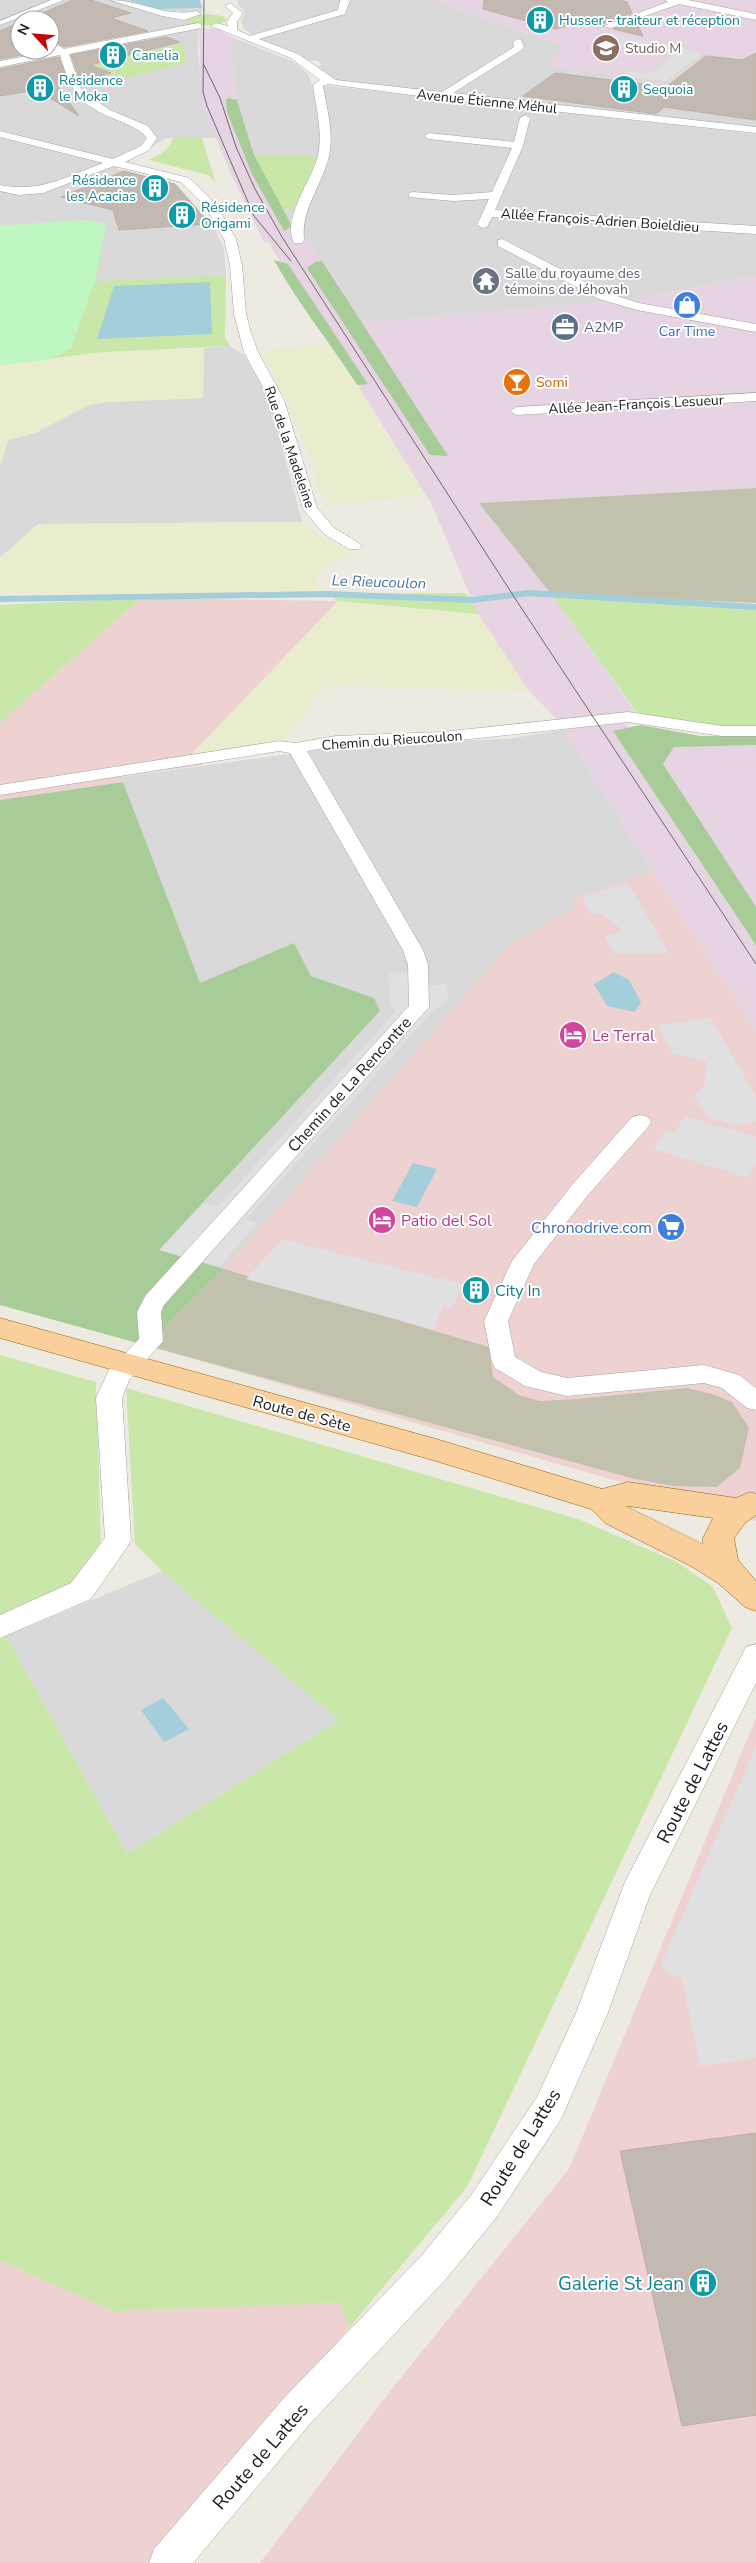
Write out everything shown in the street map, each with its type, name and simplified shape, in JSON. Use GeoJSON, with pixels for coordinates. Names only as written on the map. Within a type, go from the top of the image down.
{"type":"FeatureCollection","features":[{"type":"Feature","properties":{"kind":"main road","name":"Route de Sète"},"geometry":{"type":"LineString","coordinates":[[0,1328],[436,1450],[602,1501],[616,1515],[702,1557],[727,1573]]}},
{"type":"Feature","properties":{"kind":"main road"},"geometry":{"type":"LineString","coordinates":[[602,1501],[628,1494],[751,1501]]}},
{"type":"Feature","properties":{"kind":"main road"},"geometry":{"type":"LineString","coordinates":[[751,1501],[726,1522],[718,1538],[719,1556],[727,1573],[740,1588],[756,1598]]}},
{"type":"Feature","properties":{"kind":"street"},"geometry":{"type":"LineString","coordinates":[[1,23],[60,0]]}},
{"type":"Feature","properties":{"kind":"street"},"geometry":{"type":"LineString","coordinates":[[116,0],[198,26]]}},
{"type":"Feature","properties":{"kind":"street"},"geometry":{"type":"LineString","coordinates":[[249,39],[342,12],[345,0]]}},
{"type":"Feature","properties":{"kind":"street"},"geometry":{"type":"LineString","coordinates":[[608,26],[677,1],[756,17]]}},
{"type":"Feature","properties":{"kind":"street"},"geometry":{"type":"LineString","coordinates":[[233,23],[238,13],[230,3],[222,13],[249,39],[294,55],[309,65],[326,81],[318,85],[324,122],[322,162],[302,202],[296,226],[298,240]]}},
{"type":"Feature","properties":{"kind":"street"},"geometry":{"type":"LineString","coordinates":[[167,31],[184,20],[205,13]]}},
{"type":"Feature","properties":{"kind":"street"},"geometry":{"type":"LineString","coordinates":[[0,64],[64,54],[167,31],[233,23]]}},
{"type":"Feature","properties":{"kind":"street"},"geometry":{"type":"LineString","coordinates":[[442,96],[517,49],[519,47],[518,42]]}},
{"type":"Feature","properties":{"kind":"street"},"geometry":{"type":"LineString","coordinates":[[0,188],[19,192],[43,190],[116,162],[145,148],[152,138],[151,134],[144,128],[106,112],[82,96],[71,78],[64,54],[60,51]]}},
{"type":"Feature","properties":{"kind":"street","name":"Avenue Étienne Méhul"},"geometry":{"type":"LineString","coordinates":[[326,81],[442,96],[756,130]]}},
{"type":"Feature","properties":{"kind":"street"},"geometry":{"type":"LineString","coordinates":[[498,102],[525,118]]}},
{"type":"Feature","properties":{"kind":"street"},"geometry":{"type":"LineString","coordinates":[[525,118],[551,108]]}},
{"type":"Feature","properties":{"kind":"street"},"geometry":{"type":"LineString","coordinates":[[483,225],[518,146],[525,118]]}},
{"type":"Feature","properties":{"kind":"street","name":"Rue de la Madeleine"},"geometry":{"type":"LineString","coordinates":[[0,134],[185,180],[220,217],[230,240],[236,265],[240,314],[245,333],[251,352],[277,400],[310,509],[329,531],[354,546]]}},
{"type":"Feature","properties":{"kind":"street"},"geometry":{"type":"LineString","coordinates":[[429,136],[518,146]]}},
{"type":"Feature","properties":{"kind":"street"},"geometry":{"type":"LineString","coordinates":[[412,195],[454,198],[496,195]]}},
{"type":"Feature","properties":{"kind":"street","name":"Allée François-Adrien Boieldieu"},"geometry":{"type":"LineString","coordinates":[[488,213],[756,230]]}},
{"type":"Feature","properties":{"kind":"street","name":"Allée François-Adrien Boieldieu"},"geometry":{"type":"LineString","coordinates":[[712,228],[756,238]]}},
{"type":"Feature","properties":{"kind":"street"},"geometry":{"type":"LineString","coordinates":[[502,243],[603,296],[637,306],[756,328]]}},
{"type":"Feature","properties":{"kind":"street","name":"Allée Jean-François Lesueur"},"geometry":{"type":"LineString","coordinates":[[516,411],[756,397]]}},
{"type":"Feature","properties":{"kind":"street","name":"Chemin du Rieucoulon"},"geometry":{"type":"LineString","coordinates":[[0,790],[181,763],[279,746],[296,748],[336,741],[442,737],[628,717],[722,731],[756,731]]}},
{"type":"Feature","properties":{"kind":"street","name":"Chemin de La Rencontre"},"geometry":{"type":"LineString","coordinates":[[0,1627],[81,1591],[118,1540],[110,1398],[118,1376],[150,1341],[149,1312],[154,1301],[418,1007],[418,965],[413,950],[296,748]]}},
{"type":"Feature","properties":{"kind":"street"},"geometry":{"type":"LineString","coordinates":[[640,1122],[580,1190],[524,1261],[496,1321],[504,1362],[534,1380],[567,1387],[704,1374],[730,1381],[756,1401]]}},
{"type":"Feature","properties":{"kind":"street","name":"Route de Lattes"},"geometry":{"type":"LineString","coordinates":[[168,2563],[296,2412],[434,2267],[484,2206],[549,2108],[590,2015],[636,1892],[756,1655]]}},
{"type":"Feature","properties":{"kind":"shaded area"},"geometry":{"type":"Polygon","coordinates":[[[0,0],[128,0],[156,9],[202,8],[198,25],[198,53],[205,112],[217,138],[166,138],[117,169],[175,184],[213,225],[224,249],[226,275],[95,281],[106,225],[84,220],[0,226],[0,0]]]}},
{"type":"Feature","properties":{"kind":"shaded area"},"geometry":{"type":"Polygon","coordinates":[[[238,0],[433,0],[568,48],[547,66],[658,81],[618,112],[337,80],[329,77],[318,66],[322,65],[317,60],[311,61],[258,39],[244,29],[241,20],[244,11],[238,4],[238,0]]]}},
{"type":"Feature","properties":{"kind":"shaded area"},"geometry":{"type":"Polygon","coordinates":[[[433,0],[756,0],[756,60],[702,53],[625,113],[618,112],[657,81],[546,66],[567,48],[433,0]]]}},
{"type":"Feature","properties":{"kind":"shaded area"},"geometry":{"type":"Polygon","coordinates":[[[199,28],[220,29],[227,35],[239,40],[231,42],[237,102],[254,155],[291,226],[304,235],[336,280],[360,323],[626,300],[756,276],[756,488],[480,503],[551,594],[637,714],[559,721],[529,691],[478,614],[431,503],[268,242],[264,242],[232,176],[201,103],[199,28]]]}},
{"type":"Feature","properties":{"kind":"shaded area"},"geometry":{"type":"Polygon","coordinates":[[[610,33],[702,53],[665,81],[623,76],[628,71],[650,74],[675,55],[634,50],[591,40],[610,33]]]}},
{"type":"Feature","properties":{"kind":"shaded area"},"geometry":{"type":"Polygon","coordinates":[[[239,40],[294,62],[308,74],[311,84],[756,134],[756,276],[626,300],[360,323],[336,280],[281,210],[293,210],[318,155],[254,155],[237,102],[231,42],[239,40]]]}},
{"type":"Feature","properties":{"kind":"shaded area"},"geometry":{"type":"Polygon","coordinates":[[[702,53],[756,60],[756,127],[625,113],[702,53]]]}},
{"type":"Feature","properties":{"kind":"shaded area"},"geometry":{"type":"Polygon","coordinates":[[[331,344],[425,495],[330,505],[317,486],[312,463],[271,367],[261,350],[331,344]]]}},
{"type":"Feature","properties":{"kind":"shaded area"},"geometry":{"type":"Polygon","coordinates":[[[230,346],[244,355],[269,397],[302,522],[38,524],[0,558],[0,467],[8,440],[35,433],[89,405],[108,402],[203,398],[204,348],[230,346]]]}},
{"type":"Feature","properties":{"kind":"shaded area"},"geometry":{"type":"Polygon","coordinates":[[[204,348],[203,398],[108,402],[89,405],[35,433],[8,440],[0,467],[0,365],[103,352],[204,348]]]}},
{"type":"Feature","properties":{"kind":"shaded area"},"geometry":{"type":"Polygon","coordinates":[[[756,488],[756,603],[551,594],[479,503],[756,488]]]}},
{"type":"Feature","properties":{"kind":"shaded area"},"geometry":{"type":"Polygon","coordinates":[[[302,522],[325,538],[355,553],[317,572],[316,594],[0,593],[0,558],[38,524],[302,522]]]}},
{"type":"Feature","properties":{"kind":"shaded area"},"geometry":{"type":"Polygon","coordinates":[[[141,598],[338,601],[187,759],[203,765],[121,776],[123,782],[0,800],[0,723],[141,598]]]}},
{"type":"Feature","properties":{"kind":"shaded area"},"geometry":{"type":"Polygon","coordinates":[[[338,601],[478,614],[529,691],[327,685],[279,746],[187,760],[338,601]]]}},
{"type":"Feature","properties":{"kind":"shaded area"},"geometry":{"type":"Polygon","coordinates":[[[613,722],[623,723],[648,740],[756,738],[756,1030],[652,871],[564,730],[613,722]]]}},
{"type":"Feature","properties":{"kind":"shaded area"},"geometry":{"type":"Polygon","coordinates":[[[564,730],[652,871],[568,900],[577,909],[553,919],[509,946],[224,1269],[159,1250],[380,1011],[373,998],[311,976],[293,944],[200,984],[121,777],[356,745],[506,739],[564,730]]]}},
{"type":"Feature","properties":{"kind":"shaded area"},"geometry":{"type":"Polygon","coordinates":[[[652,871],[756,1030],[756,1521],[159,1349],[166,1326],[224,1269],[509,946],[553,919],[577,909],[567,900],[652,871]]]}},
{"type":"Feature","properties":{"kind":"shaded area"},"geometry":{"type":"Polygon","coordinates":[[[628,883],[669,953],[615,954],[605,937],[623,930],[600,913],[590,914],[582,897],[628,883]]]}},
{"type":"Feature","properties":{"kind":"shaded area"},"geometry":{"type":"Polygon","coordinates":[[[424,972],[427,986],[447,984],[448,1000],[434,1010],[246,1219],[257,1223],[220,1266],[160,1250],[204,1203],[217,1207],[396,1011],[390,1002],[388,973],[424,972]]]}},
{"type":"Feature","properties":{"kind":"shaded area"},"geometry":{"type":"Polygon","coordinates":[[[711,1018],[756,1097],[756,1122],[734,1126],[706,1116],[694,1096],[704,1087],[707,1062],[672,1053],[658,1025],[711,1018]]]}},
{"type":"Feature","properties":{"kind":"shaded area"},"geometry":{"type":"Polygon","coordinates":[[[685,1116],[756,1137],[756,1163],[748,1178],[654,1149],[665,1130],[675,1133],[685,1116]]]}},
{"type":"Feature","properties":{"kind":"shaded area"},"geometry":{"type":"Polygon","coordinates":[[[283,1239],[463,1284],[452,1309],[443,1307],[433,1329],[246,1279],[283,1239]]]}},
{"type":"Feature","properties":{"kind":"shaded area"},"geometry":{"type":"Polygon","coordinates":[[[224,1269],[489,1347],[493,1377],[519,1395],[540,1401],[687,1388],[712,1394],[732,1402],[749,1428],[740,1468],[717,1487],[674,1486],[635,1479],[159,1349],[166,1326],[224,1269]]]}},
{"type":"Feature","properties":{"kind":"shaded area"},"geometry":{"type":"Polygon","coordinates":[[[162,1571],[339,1720],[127,1854],[6,1636],[162,1571]]]}},
{"type":"Feature","properties":{"kind":"shaded area"},"geometry":{"type":"Polygon","coordinates":[[[756,1718],[756,2563],[260,2563],[391,2390],[569,2169],[756,1718]]]}},
{"type":"Feature","properties":{"kind":"shaded area"},"geometry":{"type":"Polygon","coordinates":[[[756,1746],[756,2058],[700,2066],[682,1979],[660,1967],[756,1746]]]}},
{"type":"Feature","properties":{"kind":"shaded area"},"geometry":{"type":"Polygon","coordinates":[[[0,2261],[113,2311],[340,2303],[349,2328],[165,2563],[0,2563],[0,2261]]]}},
{"type":"Feature","properties":{"kind":"green space"},"geometry":{"type":"Polygon","coordinates":[[[208,14],[222,16],[227,20],[207,26],[191,23],[187,20],[193,16],[208,14]]]}},
{"type":"Feature","properties":{"kind":"green space"},"geometry":{"type":"Polygon","coordinates":[[[184,43],[186,63],[127,78],[90,65],[184,43]]]}},
{"type":"Feature","properties":{"kind":"green space"},"geometry":{"type":"Polygon","coordinates":[[[228,98],[237,100],[254,155],[292,226],[284,231],[252,174],[227,112],[226,100],[228,98]]]}},
{"type":"Feature","properties":{"kind":"green space"},"geometry":{"type":"Polygon","coordinates":[[[173,138],[202,138],[215,181],[208,175],[149,160],[167,149],[173,138]]]}},
{"type":"Feature","properties":{"kind":"green space"},"geometry":{"type":"Polygon","coordinates":[[[254,155],[318,155],[318,162],[293,210],[281,210],[254,155]]]}},
{"type":"Feature","properties":{"kind":"green space"},"geometry":{"type":"Polygon","coordinates":[[[84,220],[106,224],[96,281],[226,275],[225,338],[230,346],[103,352],[0,365],[0,226],[84,220]]]}},
{"type":"Feature","properties":{"kind":"green space"},"geometry":{"type":"Polygon","coordinates":[[[84,220],[106,224],[95,281],[71,348],[49,360],[0,365],[0,226],[84,220]]]}},
{"type":"Feature","properties":{"kind":"green space"},"geometry":{"type":"Polygon","coordinates":[[[274,260],[288,264],[368,384],[357,385],[293,292],[274,260]]]}},
{"type":"Feature","properties":{"kind":"green space"},"geometry":{"type":"Polygon","coordinates":[[[322,261],[448,456],[430,455],[307,268],[315,262],[322,261]]]}},
{"type":"Feature","properties":{"kind":"green space"},"geometry":{"type":"Polygon","coordinates":[[[465,593],[471,598],[478,614],[338,601],[329,594],[465,593]]]}},
{"type":"Feature","properties":{"kind":"green space"},"geometry":{"type":"Polygon","coordinates":[[[551,594],[756,608],[756,727],[722,727],[638,714],[551,594]]]}},
{"type":"Feature","properties":{"kind":"green space"},"geometry":{"type":"Polygon","coordinates":[[[141,598],[0,723],[0,605],[141,598]]]}},
{"type":"Feature","properties":{"kind":"green space"},"geometry":{"type":"Polygon","coordinates":[[[641,725],[700,736],[756,736],[756,745],[674,747],[663,764],[756,907],[756,945],[613,731],[641,725]]]}},
{"type":"Feature","properties":{"kind":"green space"},"geometry":{"type":"Polygon","coordinates":[[[123,782],[200,983],[294,943],[311,976],[374,998],[380,1011],[159,1250],[224,1269],[166,1326],[159,1349],[0,1305],[0,800],[123,782]]]}},
{"type":"Feature","properties":{"kind":"green space"},"geometry":{"type":"Polygon","coordinates":[[[0,1355],[96,1382],[101,1550],[73,1588],[0,1620],[0,1355]]]}},
{"type":"Feature","properties":{"kind":"green space"},"geometry":{"type":"Polygon","coordinates":[[[126,1388],[578,1519],[677,1562],[713,1587],[732,1628],[467,2187],[349,2328],[340,2303],[113,2311],[0,2261],[0,1639],[6,1636],[127,1854],[339,1720],[162,1571],[135,1544],[126,1388]]]}},
{"type":"Feature","properties":{"kind":"water"},"geometry":{"type":"Polygon","coordinates":[[[128,0],[200,0],[202,8],[156,9],[128,0]]]}},
{"type":"Feature","properties":{"kind":"water"},"geometry":{"type":"Polygon","coordinates":[[[210,282],[212,334],[97,339],[114,286],[210,282]]]}},
{"type":"Feature","properties":{"kind":"water"},"geometry":{"type":"Polygon","coordinates":[[[614,972],[629,980],[641,1002],[635,1012],[607,1006],[594,984],[614,972]]]}},
{"type":"Feature","properties":{"kind":"water"},"geometry":{"type":"Polygon","coordinates":[[[413,1163],[437,1169],[417,1207],[392,1201],[413,1163]]]}},
{"type":"Feature","properties":{"kind":"water"},"geometry":{"type":"Polygon","coordinates":[[[163,1698],[189,1729],[164,1742],[141,1710],[163,1698]]]}},
{"type":"Feature","properties":{"kind":"building"},"geometry":{"type":"Polygon","coordinates":[[[73,0],[91,0],[131,13],[111,18],[148,31],[64,47],[60,44],[60,10],[50,10],[73,0]]]}},
{"type":"Feature","properties":{"kind":"building"},"geometry":{"type":"Polygon","coordinates":[[[484,0],[619,0],[627,2],[632,13],[602,24],[601,27],[582,23],[555,29],[483,9],[484,0]]]}},
{"type":"Feature","properties":{"kind":"building"},"geometry":{"type":"Polygon","coordinates":[[[636,21],[643,36],[613,29],[636,21]]]}},
{"type":"Feature","properties":{"kind":"building"},"geometry":{"type":"Polygon","coordinates":[[[10,26],[10,57],[0,59],[0,31],[10,26]]]}},
{"type":"Feature","properties":{"kind":"building","name":"Canelia"},"geometry":{"type":"Polygon","coordinates":[[[166,37],[180,42],[90,65],[111,73],[80,80],[71,55],[166,37]]]}},
{"type":"Feature","properties":{"kind":"building"},"geometry":{"type":"Polygon","coordinates":[[[756,53],[756,120],[664,107],[656,114],[523,96],[555,73],[666,87],[706,56],[742,60],[756,53]]]}},
{"type":"Feature","properties":{"kind":"building"},"geometry":{"type":"Polygon","coordinates":[[[44,60],[60,60],[68,83],[58,86],[79,116],[37,90],[0,96],[0,69],[44,60]]]}},
{"type":"Feature","properties":{"kind":"building"},"geometry":{"type":"Polygon","coordinates":[[[124,171],[175,184],[210,224],[119,230],[113,210],[61,197],[124,171]]]}},
{"type":"Feature","properties":{"kind":"building","name":"Galerie St Jean"},"geometry":{"type":"Polygon","coordinates":[[[756,2133],[756,2415],[682,2426],[620,2151],[756,2133]]]}},
{"type":"Feature","properties":{"kind":"waterway","name":"Le Rieucoulon"},"geometry":{"type":"LineString","coordinates":[[0,599],[329,594],[472,600],[528,593],[756,607]]}},
{"type":"Feature","properties":{"kind":"tram line"},"geometry":{"type":"LineString","coordinates":[[204,0],[203,92],[207,106],[254,216],[291,261]]}},
{"type":"Feature","properties":{"kind":"tram line"},"geometry":{"type":"LineString","coordinates":[[204,65],[220,98],[236,147],[255,189],[282,237],[520,606],[756,964]]}},
{"type":"Feature","properties":{"kind":"place","name":"Husser - traiteur et réception"},"geometry":{"type":"Point","coordinates":[540,20]}},
{"type":"Feature","properties":{"kind":"place","name":"Studio M"},"geometry":{"type":"Point","coordinates":[606,48]}},
{"type":"Feature","properties":{"kind":"place","name":"Canelia"},"geometry":{"type":"Point","coordinates":[113,55]}},
{"type":"Feature","properties":{"kind":"place","name":"Résidence le Moka"},"geometry":{"type":"Point","coordinates":[40,88]}},
{"type":"Feature","properties":{"kind":"place","name":"Sequoia"},"geometry":{"type":"Point","coordinates":[624,89]}},
{"type":"Feature","properties":{"kind":"place","name":"Résidence les Acacias"},"geometry":{"type":"Point","coordinates":[155,188]}},
{"type":"Feature","properties":{"kind":"place","name":"Résidence Origami"},"geometry":{"type":"Point","coordinates":[182,215]}},
{"type":"Feature","properties":{"kind":"place","name":"Salle du royaume des témoins de Jéhovah"},"geometry":{"type":"Point","coordinates":[486,281]}},
{"type":"Feature","properties":{"kind":"place","name":"Car Time"},"geometry":{"type":"Point","coordinates":[687,305]}},
{"type":"Feature","properties":{"kind":"place","name":"A2MP"},"geometry":{"type":"Point","coordinates":[565,327]}},
{"type":"Feature","properties":{"kind":"place","name":"Somi"},"geometry":{"type":"Point","coordinates":[517,382]}},
{"type":"Feature","properties":{"kind":"place","name":"Le Terral"},"geometry":{"type":"Point","coordinates":[573,1035]}},
{"type":"Feature","properties":{"kind":"place","name":"Patio del Sol"},"geometry":{"type":"Point","coordinates":[382,1220]}},
{"type":"Feature","properties":{"kind":"place","name":"Chronodrive.com"},"geometry":{"type":"Point","coordinates":[671,1227]}},
{"type":"Feature","properties":{"kind":"place","name":"City In"},"geometry":{"type":"Point","coordinates":[476,1290]}},
{"type":"Feature","properties":{"kind":"place","name":"Galerie St Jean"},"geometry":{"type":"Point","coordinates":[703,2283]}}]}
